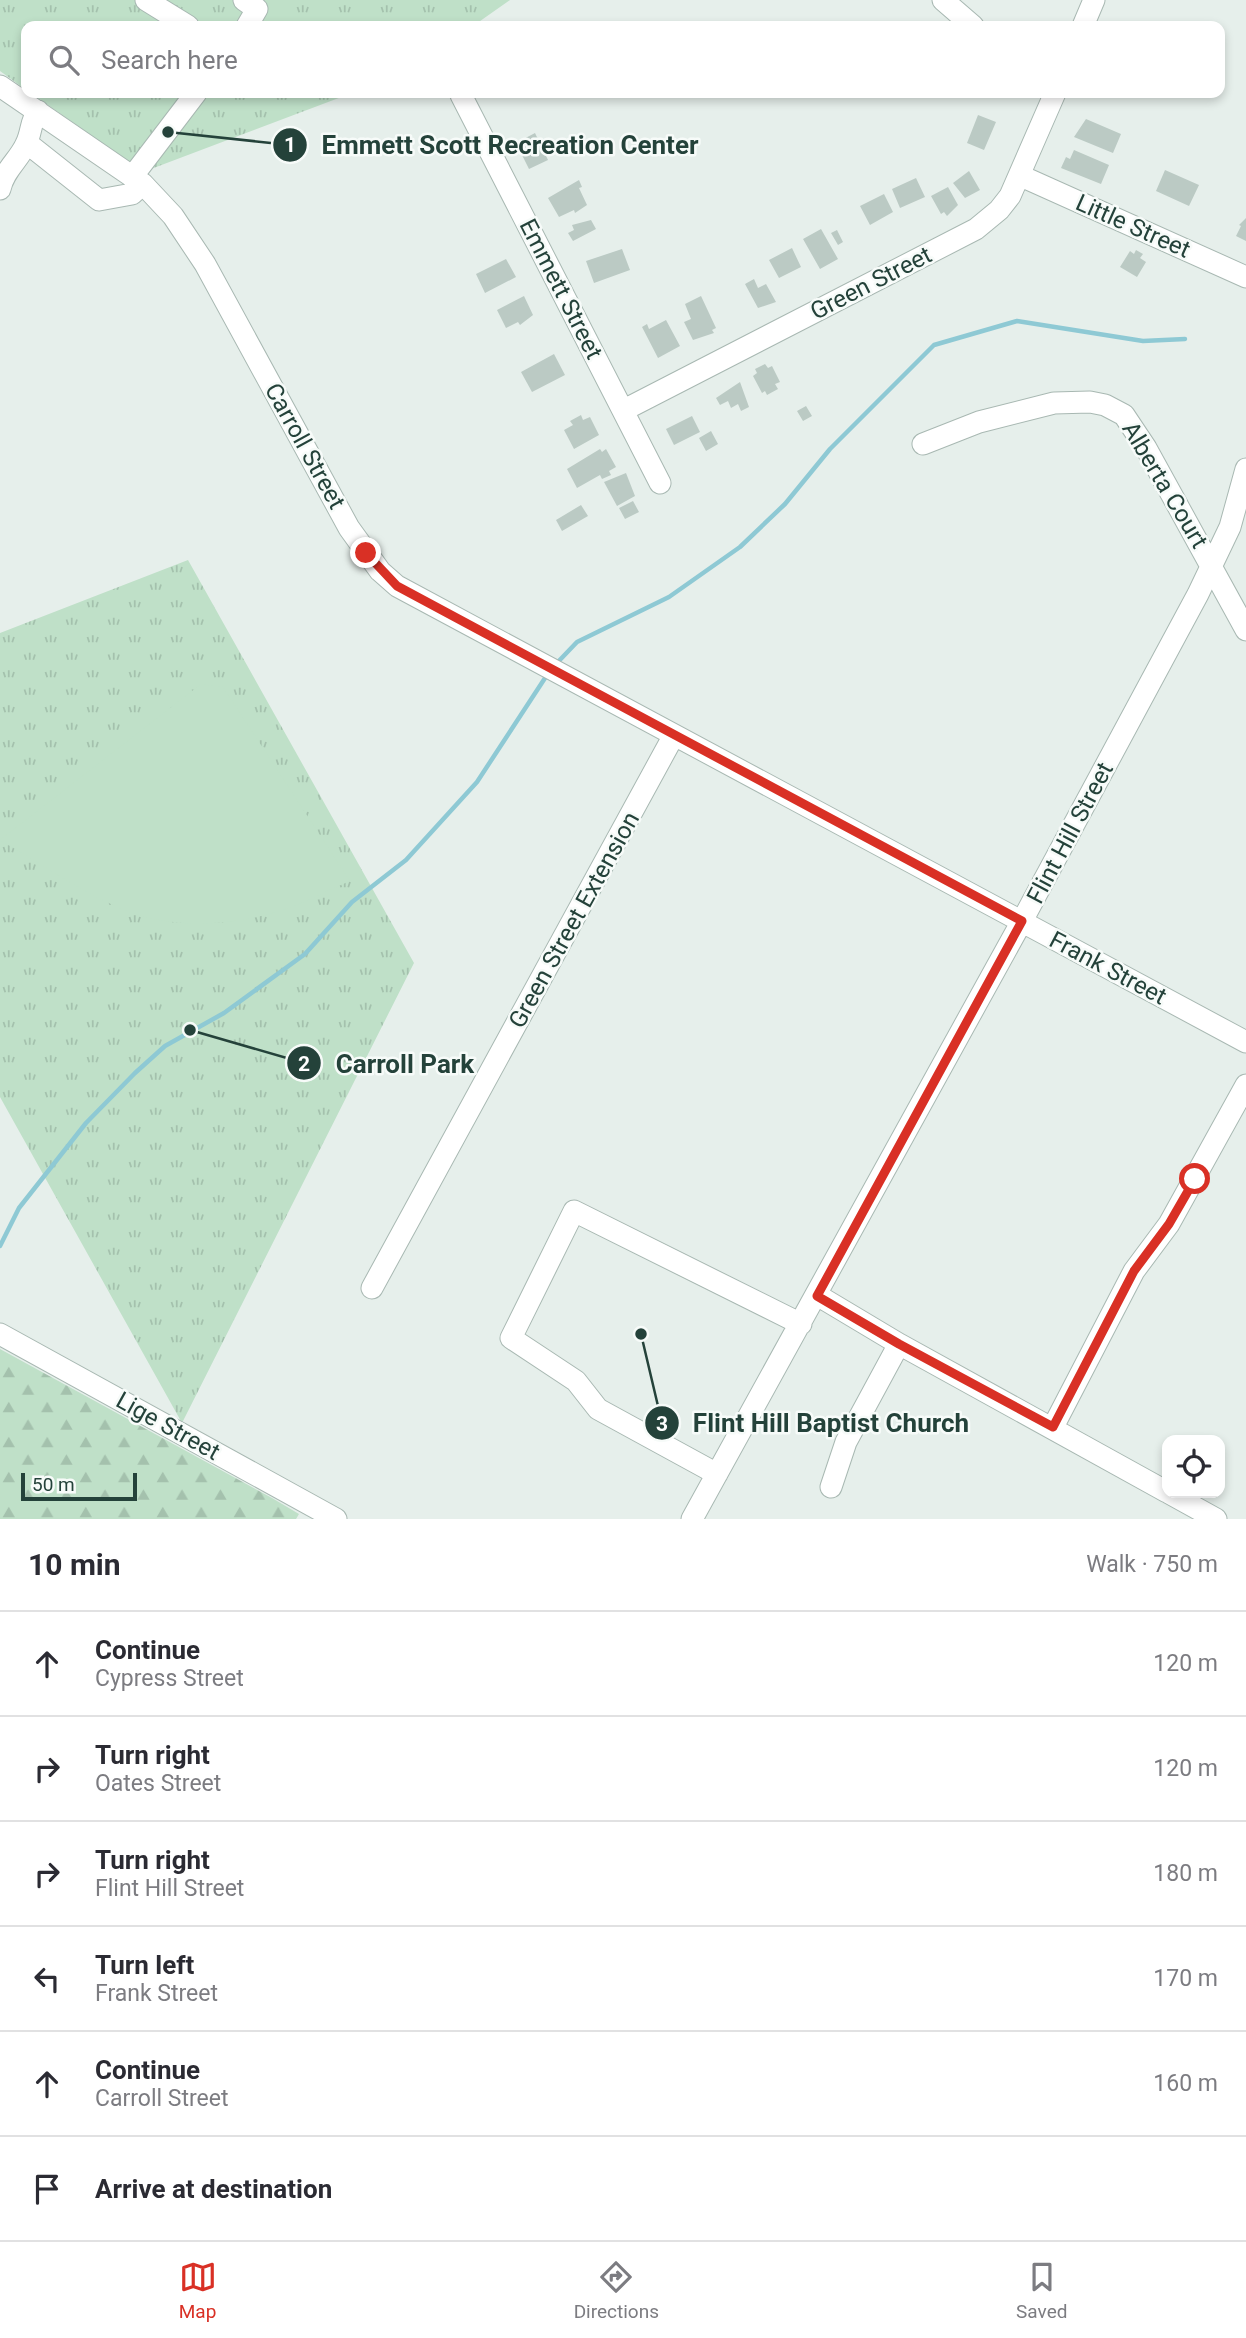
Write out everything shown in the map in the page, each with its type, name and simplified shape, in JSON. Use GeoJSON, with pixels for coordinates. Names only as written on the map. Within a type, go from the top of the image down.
{"type":"FeatureCollection","features":[{"type":"Feature","properties":{"kind":"street"},"geometry":{"type":"LineString","coordinates":[[244,0],[257,9],[251,21]]}},
{"type":"Feature","properties":{"kind":"street"},"geometry":{"type":"LineString","coordinates":[[943,0],[967,21]]}},
{"type":"Feature","properties":{"kind":"street"},"geometry":{"type":"LineString","coordinates":[[1085,21],[1094,0]]}},
{"type":"Feature","properties":{"kind":"street"},"geometry":{"type":"LineString","coordinates":[[158,3],[181,21]]}},
{"type":"Feature","properties":{"kind":"street","name":"Carroll Street"},"geometry":{"type":"LineString","coordinates":[[0,86],[137,181],[173,216],[205,264],[349,527],[380,571],[397,586],[674,736]]}},
{"type":"Feature","properties":{"kind":"street"},"geometry":{"type":"LineString","coordinates":[[27,143],[99,200],[132,194],[137,181],[193,98]]}},
{"type":"Feature","properties":{"kind":"street","name":"Emmett Street"},"geometry":{"type":"LineString","coordinates":[[463,98],[660,483]]}},
{"type":"Feature","properties":{"kind":"street","name":"Green Street"},"geometry":{"type":"LineString","coordinates":[[624,410],[976,229],[999,210],[1021,176],[1053,98]]}},
{"type":"Feature","properties":{"kind":"street"},"geometry":{"type":"LineString","coordinates":[[0,188],[2,177],[27,143],[31,122],[38,111]]}},
{"type":"Feature","properties":{"kind":"street","name":"Little Street"},"geometry":{"type":"LineString","coordinates":[[1021,176],[1246,277]]}},
{"type":"Feature","properties":{"kind":"street","name":"Alberta Court"},"geometry":{"type":"LineString","coordinates":[[923,443],[1030,408],[1072,401],[1105,405],[1124,415],[1246,630]]}},
{"type":"Feature","properties":{"kind":"street","name":"Flint Hill Street"},"geometry":{"type":"LineString","coordinates":[[692,1519],[1022,921],[1212,566],[1230,527],[1246,469]]}},
{"type":"Feature","properties":{"kind":"street","name":"Frank Street"},"geometry":{"type":"LineString","coordinates":[[674,736],[1246,1042]]}},
{"type":"Feature","properties":{"kind":"street","name":"Green Street Extension"},"geometry":{"type":"LineString","coordinates":[[372,1288],[674,736]]}},
{"type":"Feature","properties":{"kind":"street"},"geometry":{"type":"LineString","coordinates":[[1053,1427],[1134,1271],[1169,1224],[1246,1086]]}},
{"type":"Feature","properties":{"kind":"street"},"geometry":{"type":"LineString","coordinates":[[717,1474],[598,1409],[576,1381],[511,1338],[574,1211],[801,1324]]}},
{"type":"Feature","properties":{"kind":"street"},"geometry":{"type":"LineString","coordinates":[[817,1296],[1162,1489]]}},
{"type":"Feature","properties":{"kind":"street","name":"Lige Street"},"geometry":{"type":"LineString","coordinates":[[0,1334],[336,1519]]}},
{"type":"Feature","properties":{"kind":"street"},"geometry":{"type":"LineString","coordinates":[[831,1487],[846,1442],[899,1344]]}},
{"type":"Feature","properties":{"kind":"street"},"geometry":{"type":"LineString","coordinates":[[1179,1498],[1216,1519]]}},
{"type":"Feature","properties":{"kind":"green space"},"geometry":{"type":"Polygon","coordinates":[[[0,0],[510,0],[480,21],[21,21],[21,86],[0,71],[0,0]]]}},
{"type":"Feature","properties":{"kind":"green space"},"geometry":{"type":"Polygon","coordinates":[[[38,98],[339,98],[143,172],[38,98]]]}},
{"type":"Feature","properties":{"kind":"green space"},"geometry":{"type":"Polygon","coordinates":[[[188,560],[414,963],[182,1423],[0,1097],[0,633],[188,560]]]}},
{"type":"Feature","properties":{"kind":"green space"},"geometry":{"type":"Polygon","coordinates":[[[201,684],[223,687],[350,881],[295,906],[257,917],[217,923],[175,922],[135,914],[102,900],[0,840],[201,684]]]}},
{"type":"Feature","properties":{"kind":"green space"},"geometry":{"type":"Polygon","coordinates":[[[0,1349],[299,1514],[296,1519],[0,1519],[0,1349]]]}},
{"type":"Feature","properties":{"kind":"building"},"geometry":{"type":"Polygon","coordinates":[[[978,115],[996,122],[984,150],[967,143],[978,115]]]}},
{"type":"Feature","properties":{"kind":"building"},"geometry":{"type":"Polygon","coordinates":[[[1086,119],[1121,134],[1113,153],[1074,137],[1086,119]]]}},
{"type":"Feature","properties":{"kind":"building"},"geometry":{"type":"Polygon","coordinates":[[[535,133],[548,160],[529,169],[516,143],[535,133]]]}},
{"type":"Feature","properties":{"kind":"building"},"geometry":{"type":"Polygon","coordinates":[[[1074,150],[1109,165],[1101,184],[1061,168],[1066,157],[1070,159],[1074,150]]]}},
{"type":"Feature","properties":{"kind":"building"},"geometry":{"type":"Polygon","coordinates":[[[1165,170],[1199,185],[1189,206],[1156,191],[1165,170]]]}},
{"type":"Feature","properties":{"kind":"building"},"geometry":{"type":"Polygon","coordinates":[[[969,171],[980,190],[965,198],[953,183],[969,171]]]}},
{"type":"Feature","properties":{"kind":"building"},"geometry":{"type":"Polygon","coordinates":[[[916,178],[925,197],[900,208],[892,189],[916,178]]]}},
{"type":"Feature","properties":{"kind":"building"},"geometry":{"type":"Polygon","coordinates":[[[579,180],[582,187],[579,188],[587,205],[575,213],[574,210],[559,217],[548,198],[579,180]]]}},
{"type":"Feature","properties":{"kind":"building"},"geometry":{"type":"Polygon","coordinates":[[[948,187],[958,205],[947,216],[944,212],[941,214],[931,196],[948,187]]]}},
{"type":"Feature","properties":{"kind":"building"},"geometry":{"type":"Polygon","coordinates":[[[884,194],[893,212],[870,225],[860,206],[884,194]]]}},
{"type":"Feature","properties":{"kind":"building"},"geometry":{"type":"Polygon","coordinates":[[[1246,218],[1246,241],[1236,236],[1241,226],[1239,225],[1246,218]]]}},
{"type":"Feature","properties":{"kind":"building"},"geometry":{"type":"Polygon","coordinates":[[[591,220],[596,229],[573,241],[568,233],[574,230],[572,225],[591,220]]]}},
{"type":"Feature","properties":{"kind":"building"},"geometry":{"type":"Polygon","coordinates":[[[821,229],[838,259],[820,269],[803,239],[821,229]]]}},
{"type":"Feature","properties":{"kind":"building"},"geometry":{"type":"Polygon","coordinates":[[[837,230],[843,242],[838,245],[831,233],[837,230]]]}},
{"type":"Feature","properties":{"kind":"building"},"geometry":{"type":"Polygon","coordinates":[[[792,248],[801,267],[779,278],[769,260],[792,248]]]}},
{"type":"Feature","properties":{"kind":"building"},"geometry":{"type":"Polygon","coordinates":[[[622,249],[630,270],[594,283],[586,261],[622,249]]]}},
{"type":"Feature","properties":{"kind":"building"},"geometry":{"type":"Polygon","coordinates":[[[1136,250],[1143,254],[1140,258],[1146,262],[1137,277],[1120,267],[1130,251],[1134,254],[1136,250]]]}},
{"type":"Feature","properties":{"kind":"building"},"geometry":{"type":"Polygon","coordinates":[[[506,259],[516,277],[485,293],[476,274],[506,259]]]}},
{"type":"Feature","properties":{"kind":"building"},"geometry":{"type":"Polygon","coordinates":[[[754,279],[758,288],[766,284],[776,302],[758,308],[745,284],[754,279]]]}},
{"type":"Feature","properties":{"kind":"building"},"geometry":{"type":"Polygon","coordinates":[[[524,296],[533,315],[520,325],[518,322],[506,328],[497,310],[524,296]]]}},
{"type":"Feature","properties":{"kind":"building"},"geometry":{"type":"Polygon","coordinates":[[[701,296],[716,328],[712,330],[714,333],[693,340],[684,322],[691,319],[685,304],[701,296]]]}},
{"type":"Feature","properties":{"kind":"building"},"geometry":{"type":"Polygon","coordinates":[[[666,320],[680,346],[658,358],[642,327],[647,324],[649,329],[666,320]]]}},
{"type":"Feature","properties":{"kind":"building"},"geometry":{"type":"Polygon","coordinates":[[[554,354],[565,375],[532,392],[521,372],[554,354]]]}},
{"type":"Feature","properties":{"kind":"building"},"geometry":{"type":"Polygon","coordinates":[[[765,364],[768,368],[772,366],[780,382],[775,384],[778,389],[767,395],[765,391],[762,393],[753,376],[757,373],[755,369],[765,364]]]}},
{"type":"Feature","properties":{"kind":"building"},"geometry":{"type":"Polygon","coordinates":[[[740,382],[749,407],[741,411],[738,404],[731,408],[728,401],[720,405],[716,398],[740,382]]]}},
{"type":"Feature","properties":{"kind":"building"},"geometry":{"type":"Polygon","coordinates":[[[806,406],[812,416],[803,421],[797,411],[806,406]]]}},
{"type":"Feature","properties":{"kind":"building"},"geometry":{"type":"Polygon","coordinates":[[[581,415],[583,420],[590,417],[599,435],[574,449],[564,430],[573,425],[570,421],[581,415]]]}},
{"type":"Feature","properties":{"kind":"building"},"geometry":{"type":"Polygon","coordinates":[[[692,416],[700,432],[674,445],[666,429],[692,416]]]}},
{"type":"Feature","properties":{"kind":"building"},"geometry":{"type":"Polygon","coordinates":[[[711,431],[718,444],[706,451],[699,438],[711,431]]]}},
{"type":"Feature","properties":{"kind":"building"},"geometry":{"type":"Polygon","coordinates":[[[600,449],[602,452],[606,449],[616,467],[609,471],[611,475],[602,479],[600,475],[577,488],[567,469],[600,449]]]}},
{"type":"Feature","properties":{"kind":"building"},"geometry":{"type":"Polygon","coordinates":[[[626,473],[635,496],[617,506],[604,482],[626,473]]]}},
{"type":"Feature","properties":{"kind":"building"},"geometry":{"type":"Polygon","coordinates":[[[633,501],[639,512],[625,519],[619,508],[633,501]]]}},
{"type":"Feature","properties":{"kind":"building"},"geometry":{"type":"Polygon","coordinates":[[[581,505],[588,516],[562,531],[556,520],[581,505]]]}},
{"type":"Feature","properties":{"kind":"waterway"},"geometry":{"type":"LineString","coordinates":[[555,665],[577,642],[669,597],[740,547],[785,504],[830,449],[934,345],[1017,321],[1143,341],[1185,339]]}},
{"type":"Feature","properties":{"kind":"waterway"},"geometry":{"type":"LineString","coordinates":[[0,1246],[19,1208],[86,1123],[135,1073],[165,1046],[224,1013],[305,954],[352,902],[406,860],[477,782],[547,675]]}},
{"type":"Feature","properties":{"kind":"place","name":"Emmett Scott Recreation Center"},"geometry":{"type":"Point","coordinates":[168,132]}},
{"type":"Feature","properties":{"kind":"place","name":"Carroll Park"},"geometry":{"type":"Point","coordinates":[190,1030]}},
{"type":"Feature","properties":{"kind":"place","name":"Flint Hill Baptist Church"},"geometry":{"type":"Point","coordinates":[641,1334]}},
{"type":"Feature","properties":{"kind":"route"},"geometry":{"type":"LineString","coordinates":[[366,553],[380,571],[397,586],[1022,921],[817,1296],[899,1344],[1053,1427],[1134,1271],[1169,1224],[1195,1179]]}}]}
